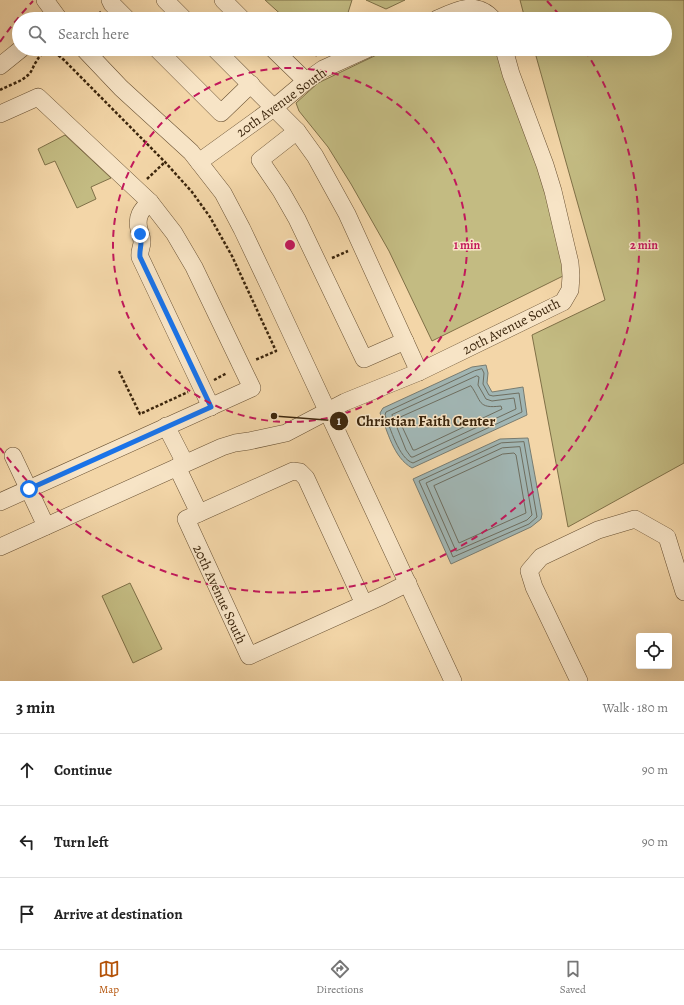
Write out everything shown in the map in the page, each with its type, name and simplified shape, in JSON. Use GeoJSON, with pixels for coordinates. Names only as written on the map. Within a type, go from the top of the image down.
{"type":"FeatureCollection","features":[{"type":"Feature","properties":{"kind":"street"},"geometry":{"type":"LineString","coordinates":[[45,0],[53,12]]}},
{"type":"Feature","properties":{"kind":"street"},"geometry":{"type":"LineString","coordinates":[[110,0],[121,12]]}},
{"type":"Feature","properties":{"kind":"street"},"geometry":{"type":"LineString","coordinates":[[165,0],[177,12]]}},
{"type":"Feature","properties":{"kind":"street"},"geometry":{"type":"LineString","coordinates":[[223,0],[235,12]]}},
{"type":"Feature","properties":{"kind":"street"},"geometry":{"type":"LineString","coordinates":[[453,12],[471,6],[486,12]]}},
{"type":"Feature","properties":{"kind":"street"},"geometry":{"type":"LineString","coordinates":[[0,66],[12,56]]}},
{"type":"Feature","properties":{"kind":"street"},"geometry":{"type":"LineString","coordinates":[[91,56],[121,88],[191,152],[223,193],[242,229],[328,410],[454,681]]}},
{"type":"Feature","properties":{"kind":"street"},"geometry":{"type":"LineString","coordinates":[[164,56],[221,113],[251,84]]}},
{"type":"Feature","properties":{"kind":"street"},"geometry":{"type":"LineString","coordinates":[[222,56],[275,107],[297,131],[315,156],[347,214],[419,372]]}},
{"type":"Feature","properties":{"kind":"street"},"geometry":{"type":"LineString","coordinates":[[280,56],[306,81]]}},
{"type":"Feature","properties":{"kind":"street","name":"20th Avenue South"},"geometry":{"type":"LineString","coordinates":[[199,162],[275,107],[323,69],[352,56]]}},
{"type":"Feature","properties":{"kind":"street","name":"20th Avenue South"},"geometry":{"type":"LineString","coordinates":[[0,547],[222,447],[286,433],[328,410],[419,372],[563,302],[570,290],[570,263],[552,191],[506,56]]}},
{"type":"Feature","properties":{"kind":"street"},"geometry":{"type":"LineString","coordinates":[[0,114],[38,97],[150,202],[174,233],[194,267],[252,388],[0,502]]}},
{"type":"Feature","properties":{"kind":"street"},"geometry":{"type":"LineString","coordinates":[[297,131],[260,160],[284,196],[297,219],[364,359],[405,341]]}},
{"type":"Feature","properties":{"kind":"street"},"geometry":{"type":"LineString","coordinates":[[150,202],[138,216],[138,224],[142,240],[139,251],[140,257],[211,407]]}},
{"type":"Feature","properties":{"kind":"street"},"geometry":{"type":"LineString","coordinates":[[166,426],[199,513],[293,471],[300,472],[306,478],[364,604]]}},
{"type":"Feature","properties":{"kind":"street"},"geometry":{"type":"LineString","coordinates":[[13,456],[46,526]]}},
{"type":"Feature","properties":{"kind":"street","name":"20th Avenue South"},"geometry":{"type":"LineString","coordinates":[[199,513],[186,519],[249,656],[408,583]]}},
{"type":"Feature","properties":{"kind":"street"},"geometry":{"type":"LineString","coordinates":[[578,681],[534,586],[529,571],[542,558],[598,530],[635,519],[667,537],[684,592]]}},
{"type":"Feature","properties":{"kind":"path"},"geometry":{"type":"LineString","coordinates":[[0,90],[25,78],[31,72],[40,56]]}},
{"type":"Feature","properties":{"kind":"path"},"geometry":{"type":"LineString","coordinates":[[59,56],[165,162],[192,192],[210,217],[232,256],[276,350]]}},
{"type":"Feature","properties":{"kind":"path"},"geometry":{"type":"LineString","coordinates":[[318,264],[361,244]]}},
{"type":"Feature","properties":{"kind":"shaded area"},"geometry":{"type":"Polygon","coordinates":[[[265,0],[352,0],[348,12],[278,12],[265,0]]]}},
{"type":"Feature","properties":{"kind":"shaded area"},"geometry":{"type":"Polygon","coordinates":[[[366,0],[405,0],[386,9],[366,0]]]}},
{"type":"Feature","properties":{"kind":"shaded area"},"geometry":{"type":"Polygon","coordinates":[[[520,0],[684,0],[684,463],[568,527],[532,335],[605,300],[536,56],[672,56],[672,12],[523,12],[520,0]]]}},
{"type":"Feature","properties":{"kind":"shaded area"},"geometry":{"type":"Polygon","coordinates":[[[374,56],[502,56],[537,160],[567,274],[432,341],[389,251],[351,184],[328,147],[299,111],[296,103],[318,83],[374,56]]]}},
{"type":"Feature","properties":{"kind":"shaded area"},"geometry":{"type":"Polygon","coordinates":[[[65,135],[111,178],[91,187],[96,199],[77,208],[55,161],[45,165],[38,149],[65,135]]]}},
{"type":"Feature","properties":{"kind":"shaded area"},"geometry":{"type":"Polygon","coordinates":[[[130,583],[162,649],[133,663],[102,596],[130,583]]]}},
{"type":"Feature","properties":{"kind":"water"},"geometry":{"type":"Polygon","coordinates":[[[486,365],[488,373],[487,383],[492,392],[523,387],[527,415],[412,468],[405,463],[392,444],[380,413],[383,408],[472,367],[486,365]]]}},
{"type":"Feature","properties":{"kind":"water"},"geometry":{"type":"Polygon","coordinates":[[[528,438],[542,514],[541,519],[531,527],[451,564],[413,479],[500,439],[528,438]]]}},
{"type":"Feature","properties":{"kind":"place","name":"Christian Faith Center"},"geometry":{"type":"Point","coordinates":[274,416]}},
{"type":"Feature","properties":{"kind":"route"},"geometry":{"type":"LineString","coordinates":[[29,489],[211,407],[140,257],[139,251],[142,240],[140,234]]}}]}
